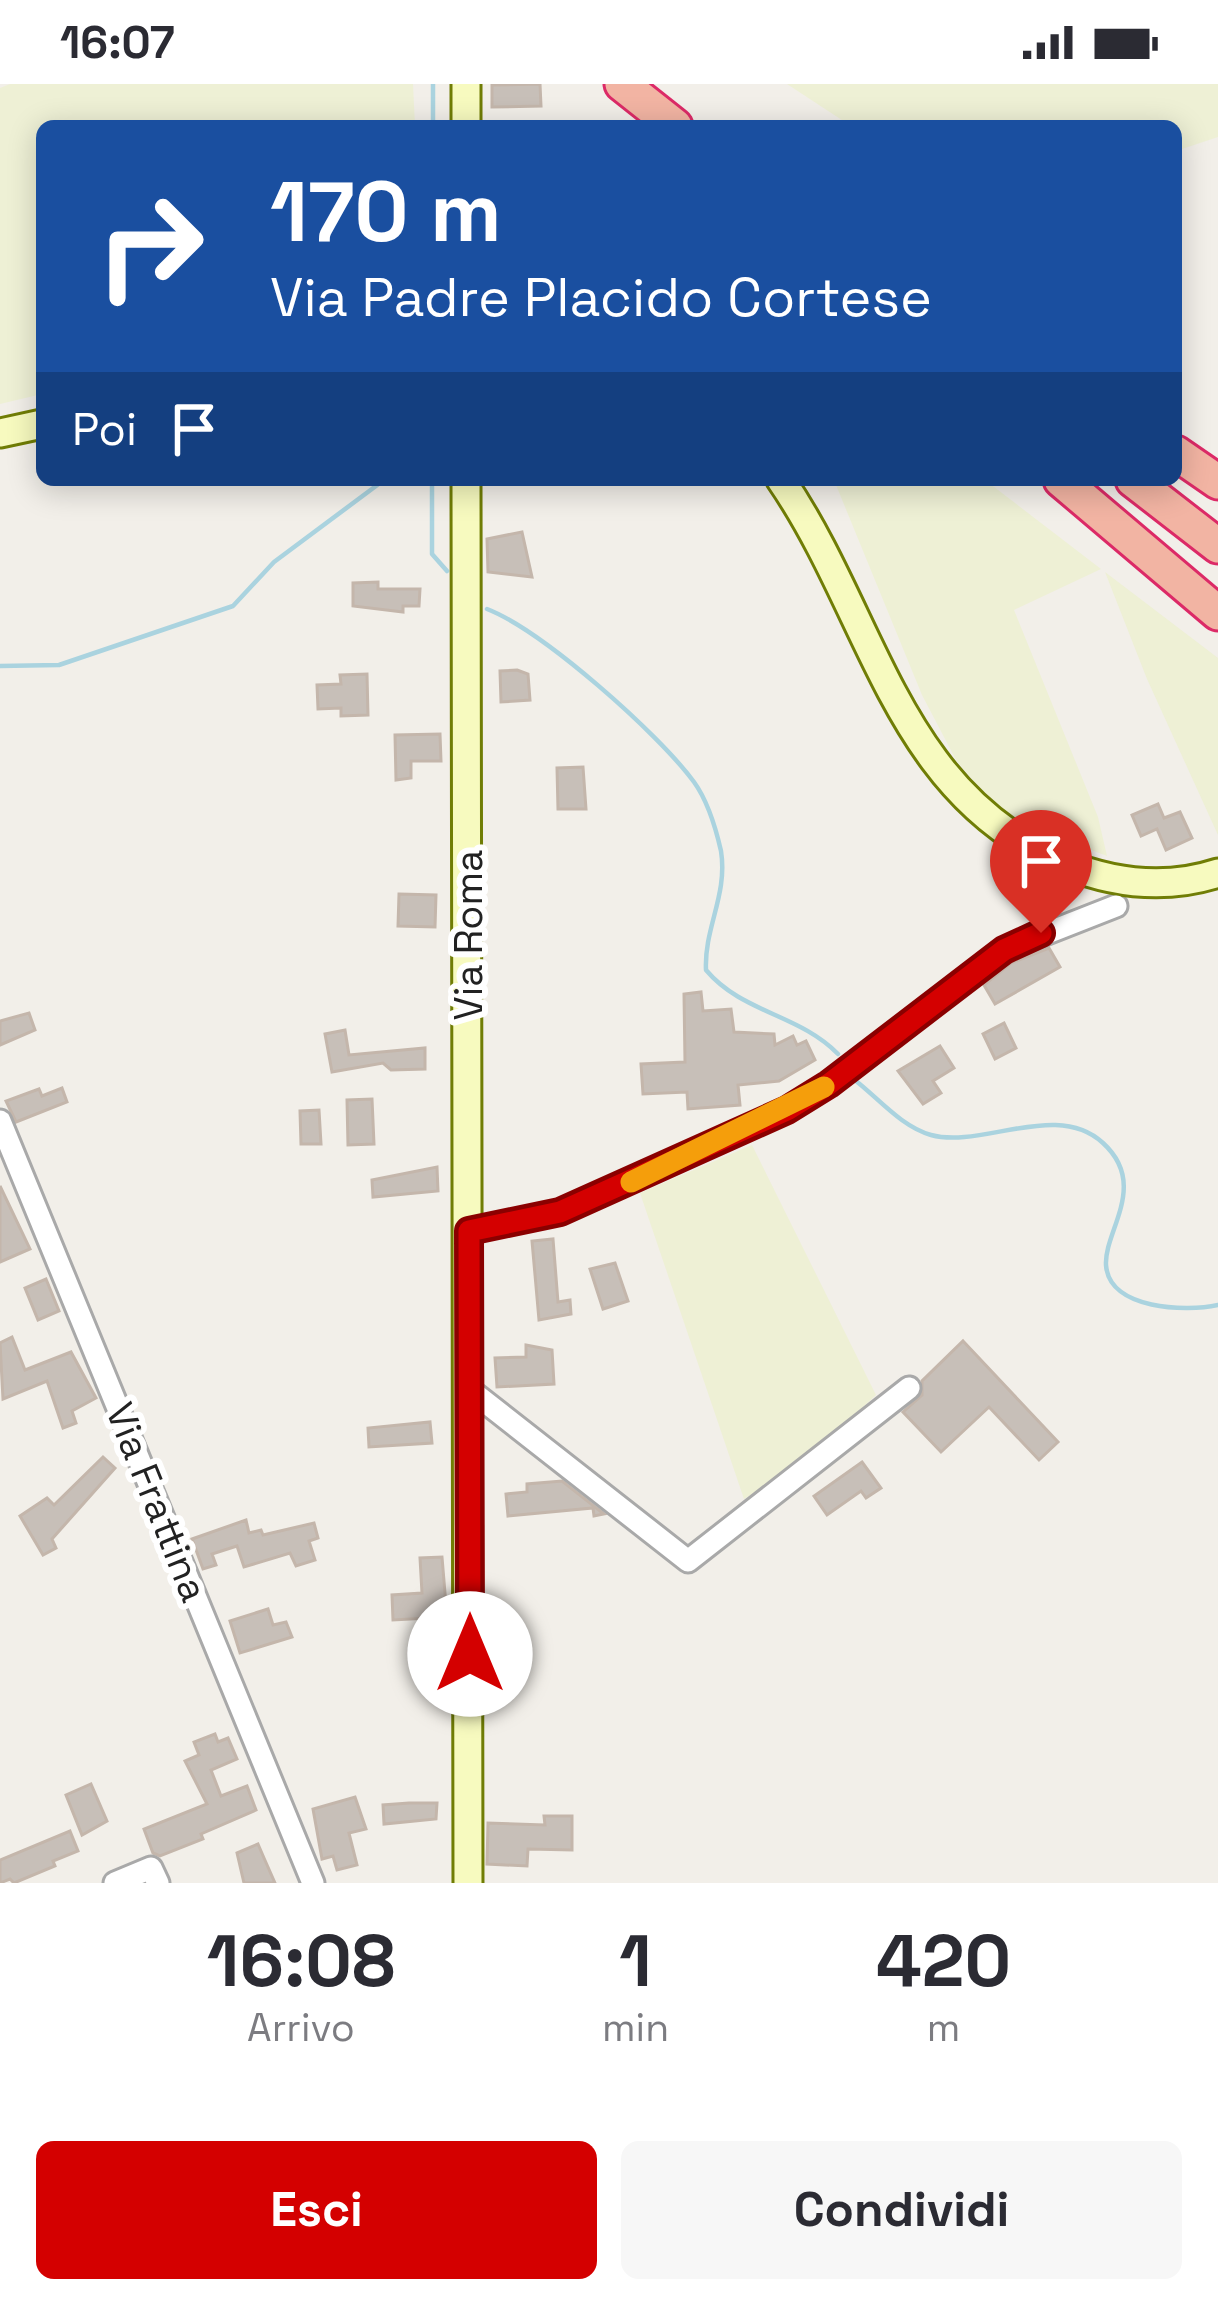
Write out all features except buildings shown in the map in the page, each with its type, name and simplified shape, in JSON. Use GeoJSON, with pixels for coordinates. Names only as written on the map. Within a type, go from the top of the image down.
{"type":"FeatureCollection","features":[{"type":"Feature","properties":{"kind":"highway"},"geometry":{"type":"LineString","coordinates":[[622,84],[665,120]]}},
{"type":"Feature","properties":{"kind":"highway"},"geometry":{"type":"LineString","coordinates":[[1182,457],[1218,482]]}},
{"type":"Feature","properties":{"kind":"highway"},"geometry":{"type":"LineString","coordinates":[[1068,486],[1218,613]]}},
{"type":"Feature","properties":{"kind":"highway"},"geometry":{"type":"LineString","coordinates":[[1140,486],[1218,546]]}},
{"type":"Feature","properties":{"kind":"main road"},"geometry":{"type":"LineString","coordinates":[[466,84],[466,120]]}},
{"type":"Feature","properties":{"kind":"main road"},"geometry":{"type":"LineString","coordinates":[[0,433],[36,425]]}},
{"type":"Feature","properties":{"kind":"main road","name":"Via Roma"},"geometry":{"type":"LineString","coordinates":[[466,486],[468,1883]]}},
{"type":"Feature","properties":{"kind":"main road"},"geometry":{"type":"LineString","coordinates":[[784,486],[904,716],[963,799],[1038,852],[1084,872],[1160,885],[1218,873]]}},
{"type":"Feature","properties":{"kind":"street"},"geometry":{"type":"LineString","coordinates":[[469,1231],[560,1212],[787,1110],[829,1084],[1004,950],[1116,906]]}},
{"type":"Feature","properties":{"kind":"street","name":"Via Frattina"},"geometry":{"type":"LineString","coordinates":[[0,1121],[313,1883]]}},
{"type":"Feature","properties":{"kind":"street"},"geometry":{"type":"LineString","coordinates":[[470,1390],[688,1561],[909,1388]]}},
{"type":"Feature","properties":{"kind":"street"},"geometry":{"type":"LineString","coordinates":[[115,1883],[152,1868],[158,1883]]}},
{"type":"Feature","properties":{"kind":"green space"},"geometry":{"type":"Polygon","coordinates":[[[10,84],[413,84],[415,120],[36,120],[36,395],[0,404],[0,88],[10,84]]]}},
{"type":"Feature","properties":{"kind":"green space"},"geometry":{"type":"Polygon","coordinates":[[[787,84],[1218,84],[1218,137],[1182,149],[1182,120],[842,120],[787,84]]]}},
{"type":"Feature","properties":{"kind":"green space"},"geometry":{"type":"Polygon","coordinates":[[[836,486],[993,486],[1101,569],[1014,610],[1098,817],[1107,856],[1026,825],[987,797],[956,760],[922,695],[836,486]]]}},
{"type":"Feature","properties":{"kind":"green space"},"geometry":{"type":"Polygon","coordinates":[[[1105,572],[1218,658],[1218,835],[1147,679],[1105,572]]]}},
{"type":"Feature","properties":{"kind":"green space"},"geometry":{"type":"Polygon","coordinates":[[[752,1145],[876,1395],[799,1466],[744,1499],[640,1193],[752,1145]]]}},
{"type":"Feature","properties":{"kind":"waterway"},"geometry":{"type":"LineString","coordinates":[[433,84],[433,120]]}},
{"type":"Feature","properties":{"kind":"waterway"},"geometry":{"type":"LineString","coordinates":[[0,666],[59,665],[233,606],[274,562],[376,486]]}},
{"type":"Feature","properties":{"kind":"waterway"},"geometry":{"type":"LineString","coordinates":[[432,486],[432,554],[447,571]]}},
{"type":"Feature","properties":{"kind":"waterway"},"geometry":{"type":"LineString","coordinates":[[487,609],[538,638],[598,685],[694,782],[721,851],[719,897],[706,970],[736,996],[806,1030],[838,1054]]}},
{"type":"Feature","properties":{"kind":"waterway"},"geometry":{"type":"LineString","coordinates":[[856,1081],[901,1119],[931,1135],[951,1138],[1042,1125],[1084,1131],[1103,1143],[1123,1175],[1121,1207],[1107,1252],[1110,1280],[1120,1291],[1152,1304],[1218,1305]]}},
{"type":"Feature","properties":{"kind":"slow traffic"},"geometry":{"type":"LineString","coordinates":[[631,1182],[787,1110],[824,1087]]}},
{"type":"Feature","properties":{"kind":"route"},"geometry":{"type":"LineString","coordinates":[[470,1654],[469,1231],[560,1212],[787,1110],[829,1084],[1004,950],[1041,933]]}}]}
